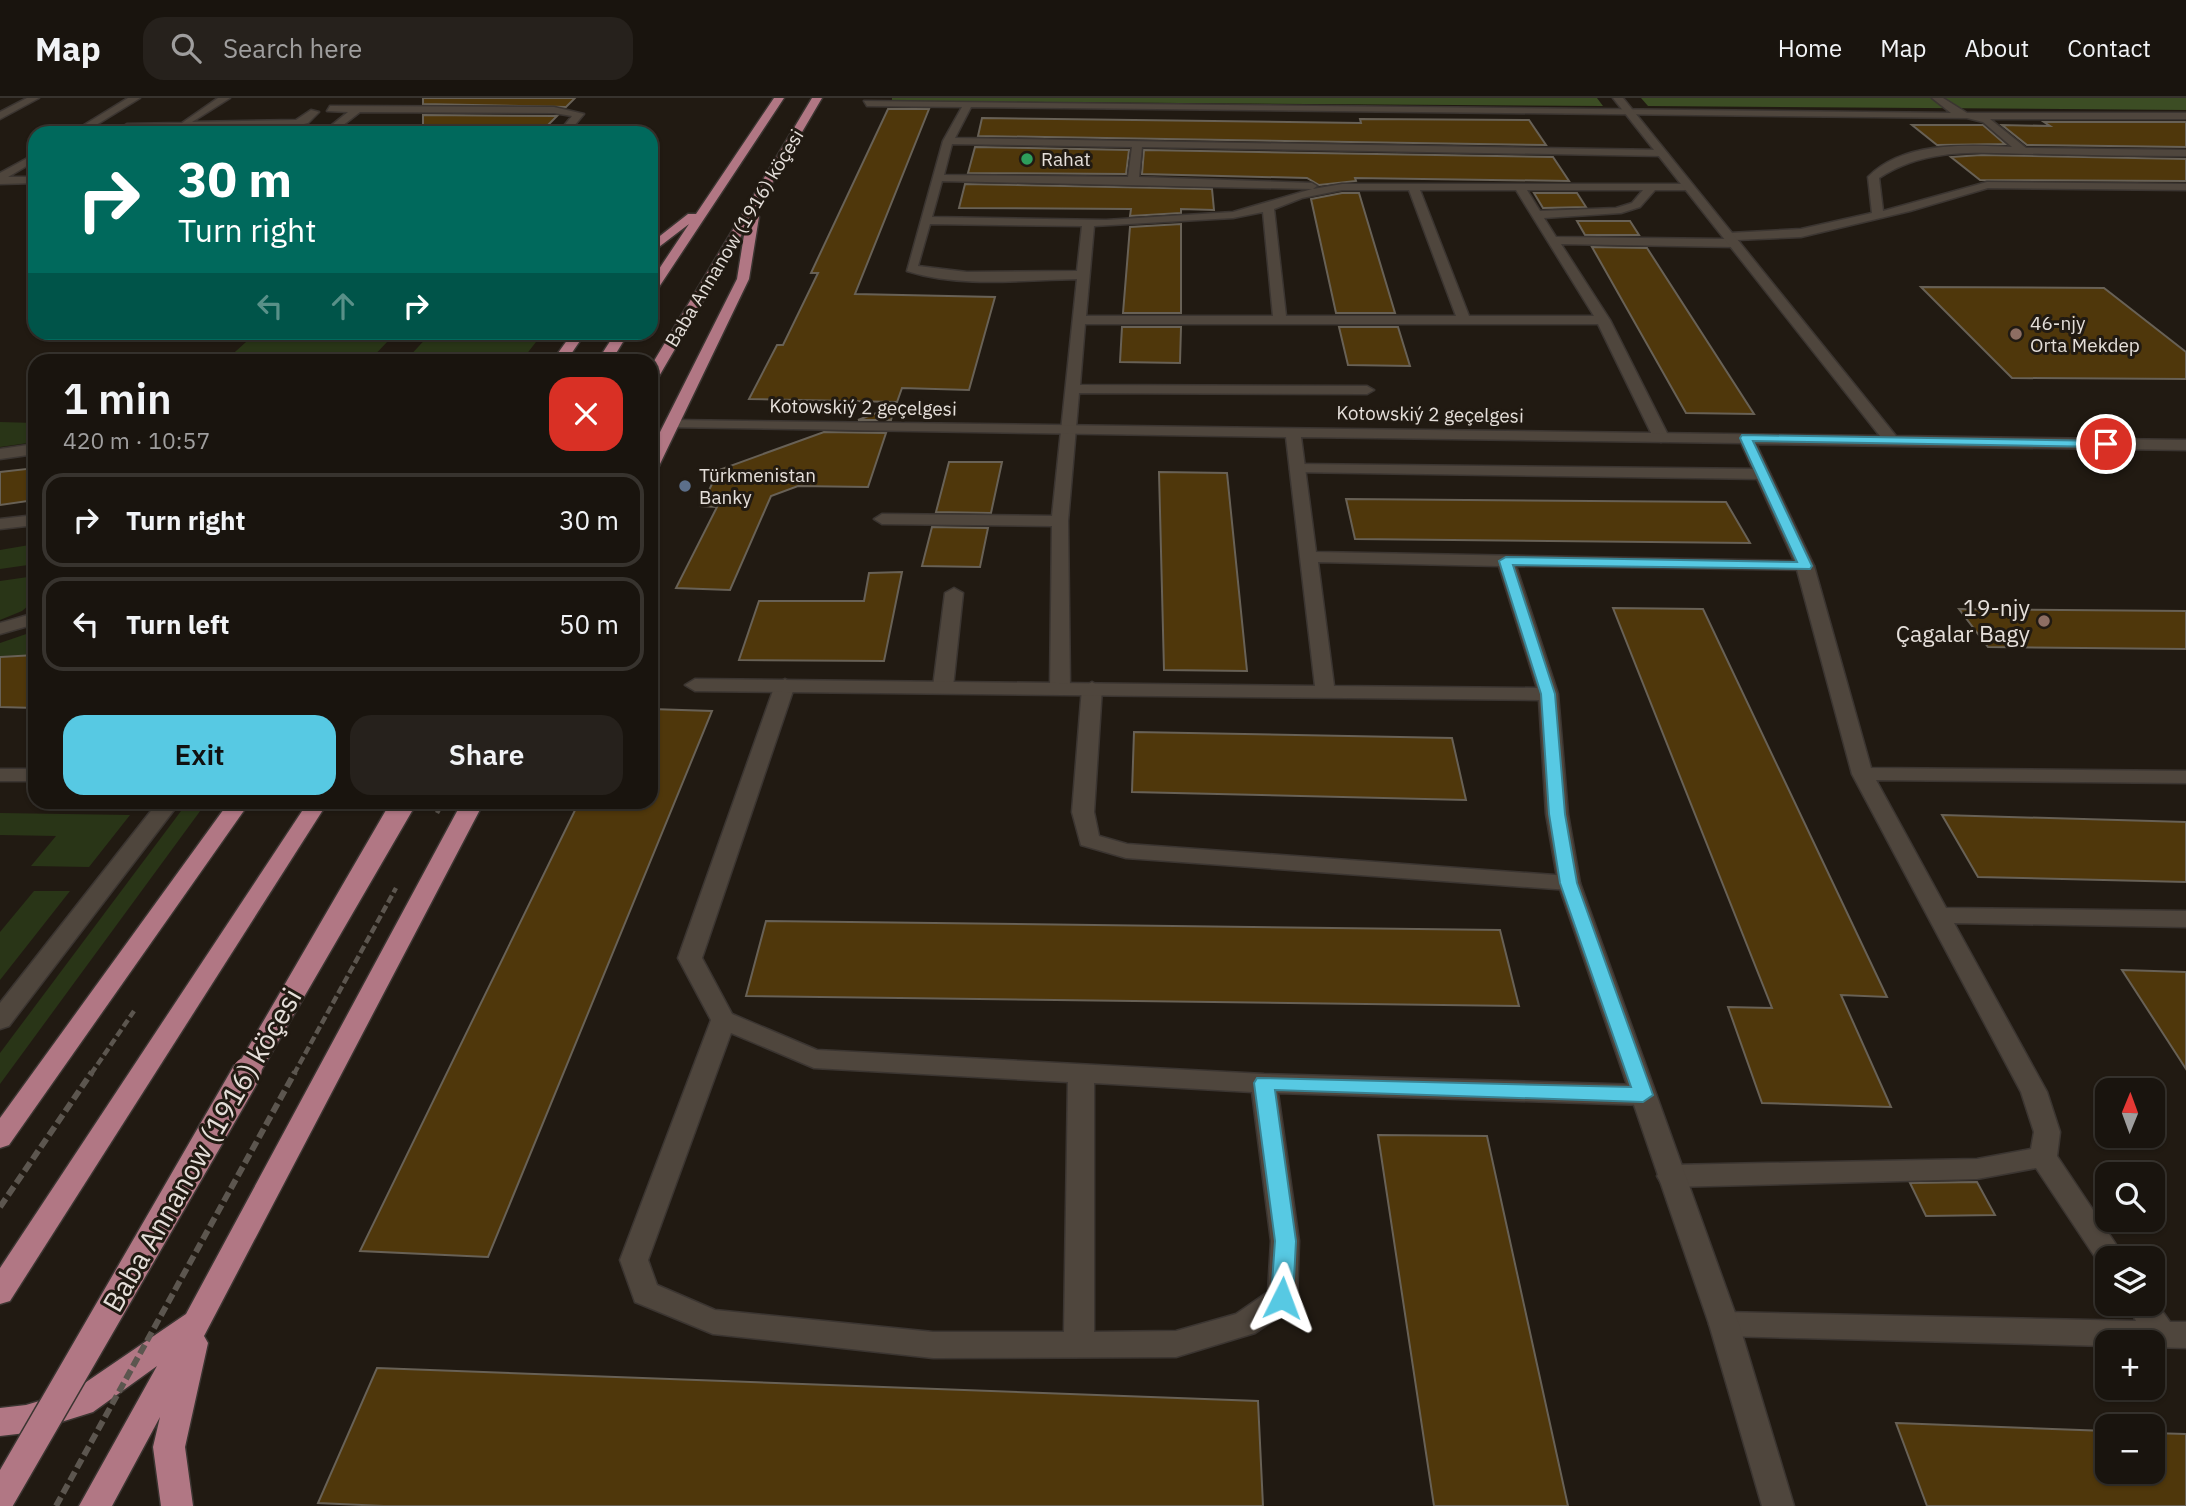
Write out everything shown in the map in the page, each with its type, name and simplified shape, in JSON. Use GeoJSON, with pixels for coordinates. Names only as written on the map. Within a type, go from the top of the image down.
{"type":"FeatureCollection","features":[{"type":"Feature","properties":{"kind":"main road","name":"Baba Annanow (1916) köçesi"},"geometry":{"type":"LineString","coordinates":[[658,279],[779,98]]}},
{"type":"Feature","properties":{"kind":"main road","name":"Baba Annanow (1916) köçesi"},"geometry":{"type":"LineString","coordinates":[[658,366],[817,98]]}},
{"type":"Feature","properties":{"kind":"main road"},"geometry":{"type":"LineString","coordinates":[[658,244],[708,204]]}},
{"type":"Feature","properties":{"kind":"main road"},"geometry":{"type":"LineString","coordinates":[[658,453],[743,279],[755,204]]}},
{"type":"Feature","properties":{"kind":"main road"},"geometry":{"type":"LineString","coordinates":[[0,1138],[234,809]]}},
{"type":"Feature","properties":{"kind":"main road"},"geometry":{"type":"LineString","coordinates":[[0,1292],[313,809]]}},
{"type":"Feature","properties":{"kind":"main road","name":"Baba Annanow (1916) köçesi"},"geometry":{"type":"LineString","coordinates":[[0,1499],[400,809]]}},
{"type":"Feature","properties":{"kind":"main road"},"geometry":{"type":"LineString","coordinates":[[95,1506],[198,1320],[469,809]]}},
{"type":"Feature","properties":{"kind":"main road"},"geometry":{"type":"LineString","coordinates":[[0,1422],[26,1419],[82,1402],[198,1320]]}},
{"type":"Feature","properties":{"kind":"main road"},"geometry":{"type":"LineString","coordinates":[[177,1506],[169,1447],[198,1320]]}},
{"type":"Feature","properties":{"kind":"street"},"geometry":{"type":"LineString","coordinates":[[0,116],[34,98]]}},
{"type":"Feature","properties":{"kind":"street"},"geometry":{"type":"LineString","coordinates":[[88,126],[135,98]]}},
{"type":"Feature","properties":{"kind":"street"},"geometry":{"type":"LineString","coordinates":[[179,126],[225,98]]}},
{"type":"Feature","properties":{"kind":"street"},"geometry":{"type":"LineString","coordinates":[[1618,98],[1891,440]]}},
{"type":"Feature","properties":{"kind":"street"},"geometry":{"type":"LineString","coordinates":[[1937,98],[1960,114],[1986,120],[2023,150]]}},
{"type":"Feature","properties":{"kind":"street"},"geometry":{"type":"LineString","coordinates":[[867,103],[1628,111],[1731,115],[2186,116]]}},
{"type":"Feature","properties":{"kind":"street"},"geometry":{"type":"LineString","coordinates":[[334,126],[357,104]]}},
{"type":"Feature","properties":{"kind":"street"},"geometry":{"type":"LineString","coordinates":[[245,112],[314,112],[357,104],[554,110],[579,114],[569,126]]}},
{"type":"Feature","properties":{"kind":"street"},"geometry":{"type":"LineString","coordinates":[[968,104],[948,141],[927,220],[910,261],[911,268],[919,272],[1083,275]]}},
{"type":"Feature","properties":{"kind":"street"},"geometry":{"type":"LineString","coordinates":[[128,126],[149,112]]}},
{"type":"Feature","properties":{"kind":"street"},"geometry":{"type":"LineString","coordinates":[[203,112],[231,112]]}},
{"type":"Feature","properties":{"kind":"street"},"geometry":{"type":"LineString","coordinates":[[157,126],[184,123],[296,123],[314,112]]}},
{"type":"Feature","properties":{"kind":"street"},"geometry":{"type":"LineString","coordinates":[[948,141],[1585,156],[1662,153]]}},
{"type":"Feature","properties":{"kind":"street"},"geometry":{"type":"LineString","coordinates":[[1133,180],[1137,145]]}},
{"type":"Feature","properties":{"kind":"street"},"geometry":{"type":"LineString","coordinates":[[1878,215],[1873,177],[1891,163],[1926,151],[1977,148],[2186,153]]}},
{"type":"Feature","properties":{"kind":"street"},"geometry":{"type":"LineString","coordinates":[[0,179],[28,161]]}},
{"type":"Feature","properties":{"kind":"street"},"geometry":{"type":"LineString","coordinates":[[937,178],[1133,180],[1342,187],[1519,187],[1607,183],[1689,187]]}},
{"type":"Feature","properties":{"kind":"street"},"geometry":{"type":"LineString","coordinates":[[0,179],[28,180]]}},
{"type":"Feature","properties":{"kind":"street"},"geometry":{"type":"LineString","coordinates":[[1552,240],[1732,240],[1801,233],[1987,185],[2186,187]]}},
{"type":"Feature","properties":{"kind":"street"},"geometry":{"type":"LineString","coordinates":[[927,220],[1088,223],[1233,215],[1268,207],[1299,195],[1342,187]]}},
{"type":"Feature","properties":{"kind":"street"},"geometry":{"type":"LineString","coordinates":[[1413,187],[1464,320]]}},
{"type":"Feature","properties":{"kind":"street"},"geometry":{"type":"LineString","coordinates":[[1519,187],[1603,320],[1661,437]]}},
{"type":"Feature","properties":{"kind":"street"},"geometry":{"type":"LineString","coordinates":[[1537,215],[1617,211],[1636,205],[1652,187]]}},
{"type":"Feature","properties":{"kind":"street"},"geometry":{"type":"LineString","coordinates":[[1268,207],[1280,321]]}},
{"type":"Feature","properties":{"kind":"street"},"geometry":{"type":"LineString","coordinates":[[1060,688],[1060,521],[1088,223]]}},
{"type":"Feature","properties":{"kind":"street"},"geometry":{"type":"LineString","coordinates":[[1079,320],[1603,320]]}},
{"type":"Feature","properties":{"kind":"street"},"geometry":{"type":"LineString","coordinates":[[1073,390],[1367,390]]}},
{"type":"Feature","properties":{"kind":"street","name":"Kotowskiý 2 geçelgesi"},"geometry":{"type":"LineString","coordinates":[[673,425],[2186,445]]}},
{"type":"Feature","properties":{"kind":"street"},"geometry":{"type":"LineString","coordinates":[[1293,432],[1325,689]]}},
{"type":"Feature","properties":{"kind":"street"},"geometry":{"type":"LineString","coordinates":[[1746,438],[1805,566],[1862,774],[2034,1092],[2047,1132],[2043,1157],[2102,1246]]}},
{"type":"Feature","properties":{"kind":"street"},"geometry":{"type":"LineString","coordinates":[[0,453],[28,450]]}},
{"type":"Feature","properties":{"kind":"street"},"geometry":{"type":"LineString","coordinates":[[1298,469],[1762,474]]}},
{"type":"Feature","properties":{"kind":"street"},"geometry":{"type":"LineString","coordinates":[[882,519],[1060,521]]}},
{"type":"Feature","properties":{"kind":"street"},"geometry":{"type":"LineString","coordinates":[[0,524],[28,521]]}},
{"type":"Feature","properties":{"kind":"street"},"geometry":{"type":"LineString","coordinates":[[1309,558],[1805,566]]}},
{"type":"Feature","properties":{"kind":"street"},"geometry":{"type":"LineString","coordinates":[[1506,561],[1548,694],[1557,814],[1569,883],[1724,1324],[1779,1506]]}},
{"type":"Feature","properties":{"kind":"street"},"geometry":{"type":"LineString","coordinates":[[943,687],[954,593]]}},
{"type":"Feature","properties":{"kind":"street"},"geometry":{"type":"LineString","coordinates":[[0,629],[28,620]]}},
{"type":"Feature","properties":{"kind":"street"},"geometry":{"type":"LineString","coordinates":[[695,685],[1325,689],[1548,694]]}},
{"type":"Feature","properties":{"kind":"street"},"geometry":{"type":"LineString","coordinates":[[785,685],[690,958],[723,1020],[814,1059],[1264,1083],[1643,1095]]}},
{"type":"Feature","properties":{"kind":"street"},"geometry":{"type":"LineString","coordinates":[[1092,688],[1083,812],[1089,840],[1126,851],[1569,883]]}},
{"type":"Feature","properties":{"kind":"street"},"geometry":{"type":"LineString","coordinates":[[1862,774],[2186,777]]}},
{"type":"Feature","properties":{"kind":"street"},"geometry":{"type":"LineString","coordinates":[[0,775],[28,775]]}},
{"type":"Feature","properties":{"kind":"street"},"geometry":{"type":"LineString","coordinates":[[0,1020],[164,809]]}},
{"type":"Feature","properties":{"kind":"street"},"geometry":{"type":"LineString","coordinates":[[1938,915],[2186,919]]}},
{"type":"Feature","properties":{"kind":"street"},"geometry":{"type":"LineString","coordinates":[[723,1020],[634,1261],[645,1293],[713,1322],[933,1345],[1176,1344],[1245,1324],[1282,1298],[1285,1241],[1264,1083]]}},
{"type":"Feature","properties":{"kind":"street"},"geometry":{"type":"LineString","coordinates":[[1079,1345],[1081,1073]]}},
{"type":"Feature","properties":{"kind":"street"},"geometry":{"type":"LineString","coordinates":[[1671,1176],[1977,1169],[2043,1157]]}},
{"type":"Feature","properties":{"kind":"street"},"geometry":{"type":"LineString","coordinates":[[2154,1316],[2174,1335]]}},
{"type":"Feature","properties":{"kind":"street"},"geometry":{"type":"LineString","coordinates":[[1724,1324],[2174,1335]]}},
{"type":"Feature","properties":{"kind":"path"},"geometry":{"type":"LineString","coordinates":[[430,826],[439,809]]}},
{"type":"Feature","properties":{"kind":"path"},"geometry":{"type":"LineString","coordinates":[[55,1506],[403,874]]}},
{"type":"Feature","properties":{"kind":"green space"},"geometry":{"type":"Polygon","coordinates":[[[892,98],[1597,98],[1603,106],[892,101],[892,98]]]}},
{"type":"Feature","properties":{"kind":"green space"},"geometry":{"type":"Polygon","coordinates":[[[1641,98],[2186,98],[2186,110],[1648,106],[1641,98]]]}},
{"type":"Feature","properties":{"kind":"green space"},"geometry":{"type":"Polygon","coordinates":[[[425,340],[538,340],[527,354],[412,354],[425,340]]]}},
{"type":"Feature","properties":{"kind":"green space"},"geometry":{"type":"Polygon","coordinates":[[[388,341],[376,354],[233,354],[246,342],[388,341]]]}},
{"type":"Feature","properties":{"kind":"green space"},"geometry":{"type":"Polygon","coordinates":[[[0,422],[28,423],[28,443],[0,447],[0,422]]]}},
{"type":"Feature","properties":{"kind":"green space"},"geometry":{"type":"Polygon","coordinates":[[[28,545],[28,565],[0,569],[0,550],[28,545]]]}},
{"type":"Feature","properties":{"kind":"green space"},"geometry":{"type":"Polygon","coordinates":[[[28,577],[28,606],[0,620],[0,581],[28,577]]]}},
{"type":"Feature","properties":{"kind":"green space"},"geometry":{"type":"Polygon","coordinates":[[[28,633],[28,655],[0,656],[0,643],[28,633]]]}},
{"type":"Feature","properties":{"kind":"green space"},"geometry":{"type":"Polygon","coordinates":[[[183,809],[202,809],[0,1084],[0,1053],[183,809]]]}},
{"type":"Feature","properties":{"kind":"green space"},"geometry":{"type":"Polygon","coordinates":[[[0,813],[130,815],[89,867],[31,866],[56,836],[0,835],[0,813]]]}},
{"type":"Feature","properties":{"kind":"green space"},"geometry":{"type":"Polygon","coordinates":[[[34,891],[70,891],[0,980],[0,932],[34,891]]]}},
{"type":"Feature","properties":{"kind":"building"},"geometry":{"type":"Polygon","coordinates":[[[423,98],[575,98],[566,107],[423,104],[423,98]]]}},
{"type":"Feature","properties":{"kind":"building"},"geometry":{"type":"Polygon","coordinates":[[[888,109],[929,109],[855,294],[995,297],[969,390],[902,388],[897,402],[749,399],[777,345],[783,345],[818,273],[811,273],[888,109]]]}},
{"type":"Feature","properties":{"kind":"building"},"geometry":{"type":"Polygon","coordinates":[[[423,115],[557,116],[547,126],[423,126],[423,115]]]}},
{"type":"Feature","properties":{"kind":"building"},"geometry":{"type":"Polygon","coordinates":[[[982,118],[1361,123],[1360,119],[1529,120],[1546,145],[978,136],[982,118]]]}},
{"type":"Feature","properties":{"kind":"building"},"geometry":{"type":"Polygon","coordinates":[[[2044,122],[2186,122],[2186,147],[2027,145],[2002,125],[2050,126],[2044,122]]]}},
{"type":"Feature","properties":{"kind":"building"},"geometry":{"type":"Polygon","coordinates":[[[1912,125],[1983,125],[2005,144],[1937,145],[1912,125]]]}},
{"type":"Feature","properties":{"kind":"building","name":"Rahat"},"geometry":{"type":"Polygon","coordinates":[[[975,147],[1129,150],[1126,174],[968,173],[975,147]]]}},
{"type":"Feature","properties":{"kind":"building"},"geometry":{"type":"Polygon","coordinates":[[[1144,150],[1553,157],[1569,181],[1355,178],[1356,181],[1319,185],[1307,178],[1142,174],[1144,150]]]}},
{"type":"Feature","properties":{"kind":"building"},"geometry":{"type":"Polygon","coordinates":[[[1981,155],[2186,159],[2186,181],[1980,180],[1951,157],[1981,155]]]}},
{"type":"Feature","properties":{"kind":"building"},"geometry":{"type":"Polygon","coordinates":[[[965,184],[1212,189],[1214,210],[1181,209],[1181,213],[1130,216],[1131,209],[959,208],[965,184]]]}},
{"type":"Feature","properties":{"kind":"building"},"geometry":{"type":"Polygon","coordinates":[[[1342,193],[1359,193],[1395,313],[1336,313],[1311,199],[1342,193]]]}},
{"type":"Feature","properties":{"kind":"building"},"geometry":{"type":"Polygon","coordinates":[[[1534,193],[1577,193],[1586,207],[1543,208],[1534,193]]]}},
{"type":"Feature","properties":{"kind":"building"},"geometry":{"type":"Polygon","coordinates":[[[1577,221],[1630,221],[1639,235],[1585,235],[1577,221]]]}},
{"type":"Feature","properties":{"kind":"building"},"geometry":{"type":"Polygon","coordinates":[[[1181,224],[1181,313],[1123,313],[1130,227],[1181,224]]]}},
{"type":"Feature","properties":{"kind":"building"},"geometry":{"type":"Polygon","coordinates":[[[1592,247],[1647,248],[1754,414],[1686,413],[1592,247]]]}},
{"type":"Feature","properties":{"kind":"building"},"geometry":{"type":"Polygon","coordinates":[[[1921,287],[2104,288],[2186,352],[2186,379],[2012,378],[1921,287]]]}},
{"type":"Feature","properties":{"kind":"building"},"geometry":{"type":"Polygon","coordinates":[[[1122,327],[1181,327],[1180,363],[1120,362],[1122,327]]]}},
{"type":"Feature","properties":{"kind":"building"},"geometry":{"type":"Polygon","coordinates":[[[1339,327],[1398,327],[1410,366],[1348,365],[1339,327]]]}},
{"type":"Feature","properties":{"kind":"building"},"geometry":{"type":"Polygon","coordinates":[[[895,406],[891,420],[858,420],[895,406]]]}},
{"type":"Feature","properties":{"kind":"building"},"geometry":{"type":"Polygon","coordinates":[[[824,432],[886,433],[868,487],[798,486],[771,496],[730,590],[676,588],[717,507],[701,506],[719,470],[824,432]]]}},
{"type":"Feature","properties":{"kind":"building"},"geometry":{"type":"Polygon","coordinates":[[[949,462],[1002,462],[991,513],[936,512],[949,462]]]}},
{"type":"Feature","properties":{"kind":"building"},"geometry":{"type":"Polygon","coordinates":[[[28,469],[28,501],[0,505],[0,472],[28,469]]]}},
{"type":"Feature","properties":{"kind":"building"},"geometry":{"type":"Polygon","coordinates":[[[1159,472],[1227,473],[1247,671],[1164,670],[1159,472]]]}},
{"type":"Feature","properties":{"kind":"building"},"geometry":{"type":"Polygon","coordinates":[[[1346,499],[1726,502],[1750,543],[1355,539],[1346,499]]]}},
{"type":"Feature","properties":{"kind":"building"},"geometry":{"type":"Polygon","coordinates":[[[932,527],[988,528],[980,567],[922,566],[932,527]]]}},
{"type":"Feature","properties":{"kind":"building"},"geometry":{"type":"Polygon","coordinates":[[[902,572],[884,661],[739,660],[759,601],[864,601],[869,573],[902,572]]]}},
{"type":"Feature","properties":{"kind":"building"},"geometry":{"type":"Polygon","coordinates":[[[1613,608],[1703,609],[1887,997],[1841,995],[1891,1107],[1762,1103],[1728,1007],[1772,1008],[1613,608]]]}},
{"type":"Feature","properties":{"kind":"building"},"geometry":{"type":"Polygon","coordinates":[[[1959,609],[2186,611],[2186,649],[1988,647],[1959,609]]]}},
{"type":"Feature","properties":{"kind":"building"},"geometry":{"type":"Polygon","coordinates":[[[28,655],[28,708],[0,707],[0,657],[28,655]]]}},
{"type":"Feature","properties":{"kind":"building"},"geometry":{"type":"Polygon","coordinates":[[[658,709],[712,711],[488,1257],[360,1251],[576,809],[658,809],[658,709]]]}},
{"type":"Feature","properties":{"kind":"building"},"geometry":{"type":"Polygon","coordinates":[[[1134,732],[1452,738],[1466,800],[1132,792],[1134,732]]]}},
{"type":"Feature","properties":{"kind":"building"},"geometry":{"type":"Polygon","coordinates":[[[1942,815],[2186,822],[2186,882],[1978,877],[1942,815]]]}},
{"type":"Feature","properties":{"kind":"building"},"geometry":{"type":"Polygon","coordinates":[[[766,921],[1500,930],[1519,1006],[746,996],[766,921]]]}},
{"type":"Feature","properties":{"kind":"building"},"geometry":{"type":"Polygon","coordinates":[[[2122,970],[2186,972],[2186,1069],[2122,970]]]}},
{"type":"Feature","properties":{"kind":"building"},"geometry":{"type":"Polygon","coordinates":[[[1378,1135],[1487,1136],[1568,1506],[1434,1506],[1378,1135]]]}},
{"type":"Feature","properties":{"kind":"building"},"geometry":{"type":"Polygon","coordinates":[[[1977,1182],[1995,1215],[1926,1216],[1910,1183],[1977,1182]]]}},
{"type":"Feature","properties":{"kind":"building"},"geometry":{"type":"Polygon","coordinates":[[[377,1368],[1258,1401],[1263,1506],[384,1506],[318,1503],[377,1368]]]}},
{"type":"Feature","properties":{"kind":"building"},"geometry":{"type":"Polygon","coordinates":[[[1896,1423],[2095,1431],[2095,1484],[2165,1484],[2165,1433],[2186,1434],[2186,1506],[1927,1506],[1896,1423]]]}},
{"type":"Feature","properties":{"kind":"place","name":"Rahat"},"geometry":{"type":"Point","coordinates":[1027,159]}},
{"type":"Feature","properties":{"kind":"place","name":"46-njy Orta Mekdep"},"geometry":{"type":"Point","coordinates":[2016,334]}},
{"type":"Feature","properties":{"kind":"place","name":"Türkmenistan Banky"},"geometry":{"type":"Point","coordinates":[685,486]}},
{"type":"Feature","properties":{"kind":"place","name":"19-njy Çagalar Bagy"},"geometry":{"type":"Point","coordinates":[2044,621]}},
{"type":"Feature","properties":{"kind":"route"},"geometry":{"type":"LineString","coordinates":[[1282,1298],[1285,1241],[1264,1083],[1643,1095],[1569,883],[1557,814],[1548,694],[1506,561],[1805,566],[1746,438],[2106,444]]}}]}
